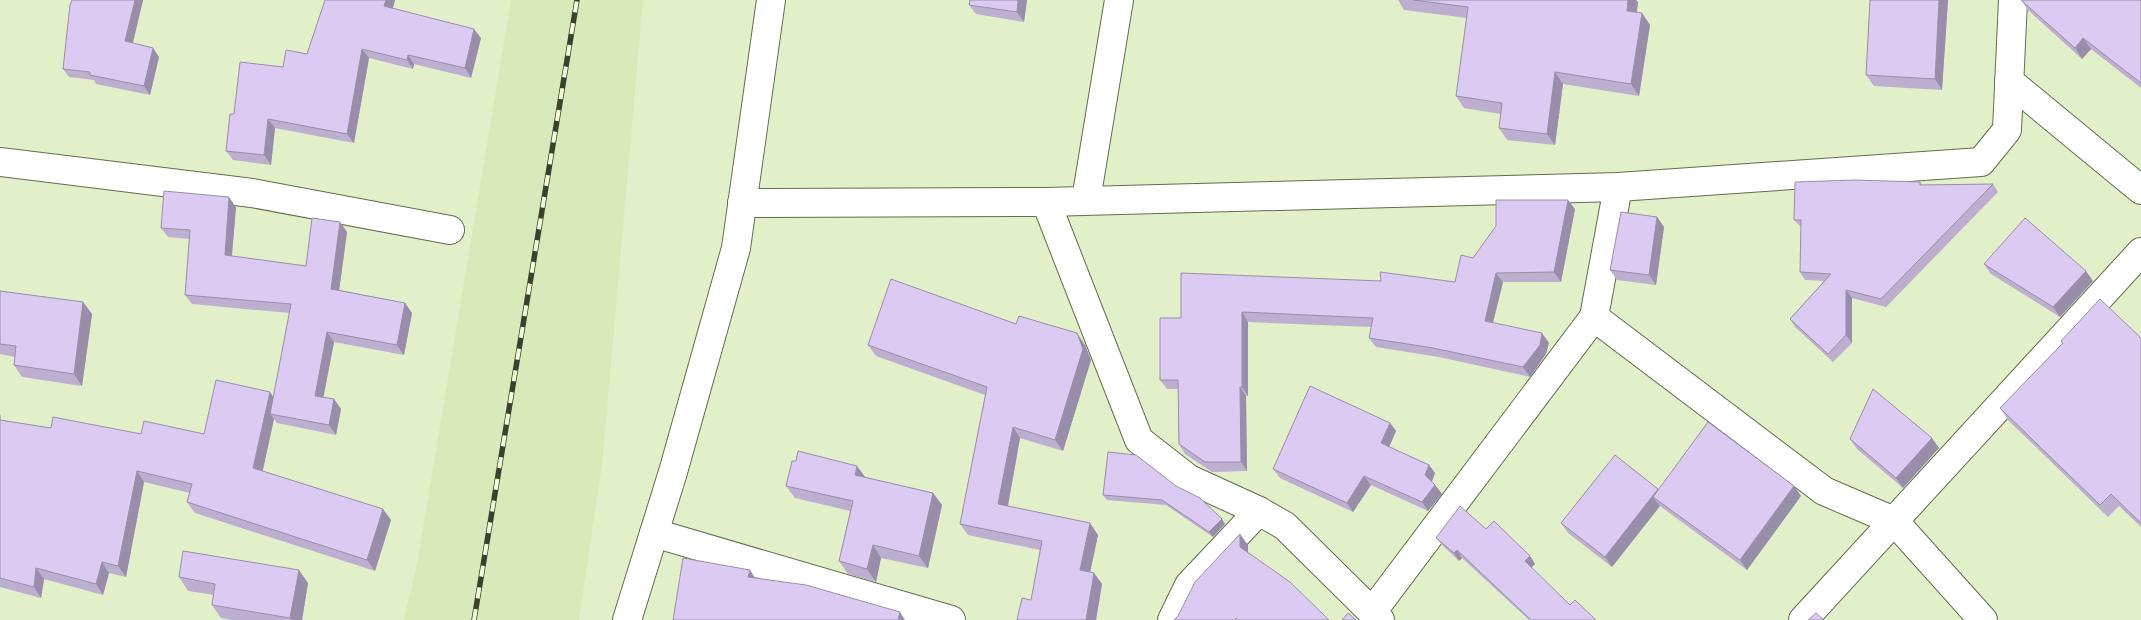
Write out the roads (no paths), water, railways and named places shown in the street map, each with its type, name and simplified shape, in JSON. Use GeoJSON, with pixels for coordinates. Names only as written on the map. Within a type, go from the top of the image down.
{"type":"FeatureCollection","features":[{"type":"Feature","properties":{"kind":"street"},"geometry":{"type":"LineString","coordinates":[[627,620],[736,248],[770,0]]}},
{"type":"Feature","properties":{"kind":"street"},"geometry":{"type":"LineString","coordinates":[[1086,200],[1120,0]]}},
{"type":"Feature","properties":{"kind":"street"},"geometry":{"type":"LineString","coordinates":[[742,203],[1046,202],[1618,187],[1981,162],[2006,130],[2013,0]]}},
{"type":"Feature","properties":{"kind":"street"},"geometry":{"type":"LineString","coordinates":[[2009,81],[2141,190]]}},
{"type":"Feature","properties":{"kind":"street"},"geometry":{"type":"LineString","coordinates":[[0,162],[252,193],[450,230]]}},
{"type":"Feature","properties":{"kind":"street"},"geometry":{"type":"LineString","coordinates":[[1046,202],[1139,440],[1189,479],[1259,511],[1285,526],[1376,616],[1594,317],[1618,187]]}},
{"type":"Feature","properties":{"kind":"street"},"geometry":{"type":"LineString","coordinates":[[1803,620],[2141,252]]}},
{"type":"Feature","properties":{"kind":"street"},"geometry":{"type":"LineString","coordinates":[[1594,317],[1824,491],[1894,521],[1983,620]]}},
{"type":"Feature","properties":{"kind":"street"},"geometry":{"type":"LineString","coordinates":[[1172,620],[1189,585],[1259,511]]}},
{"type":"Feature","properties":{"kind":"street"},"geometry":{"type":"LineString","coordinates":[[654,533],[951,620]]}},
{"type":"Feature","properties":{"kind":"railway"},"geometry":{"type":"LineString","coordinates":[[474,620],[577,0]]}}]}
